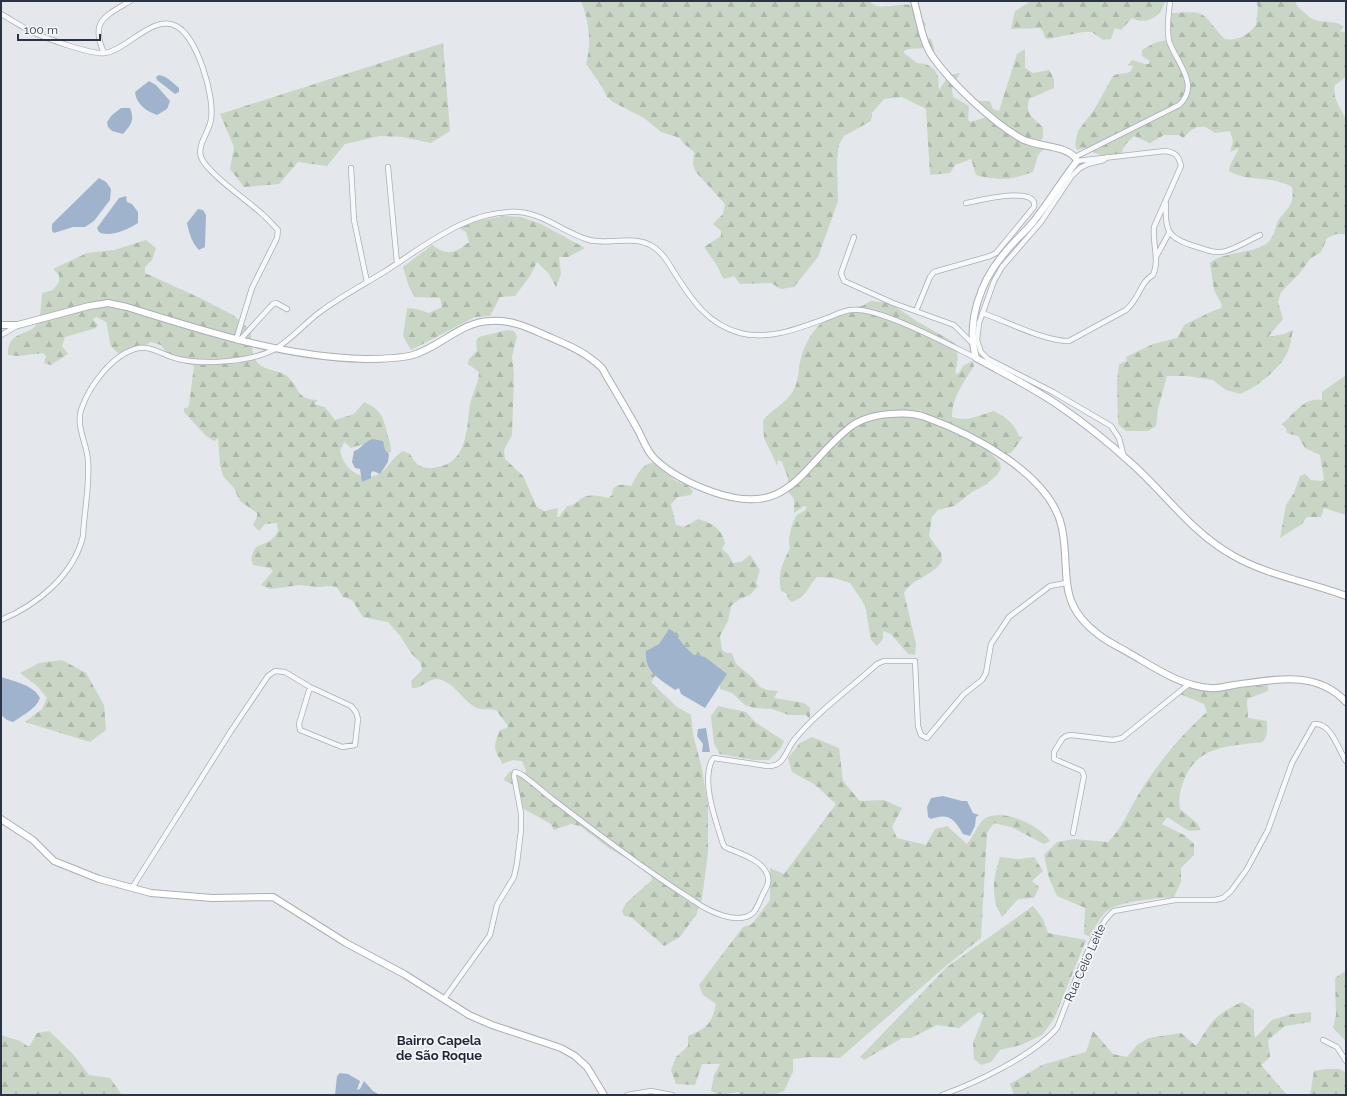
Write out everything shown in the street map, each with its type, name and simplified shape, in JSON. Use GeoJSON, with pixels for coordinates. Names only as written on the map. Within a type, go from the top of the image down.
{"type":"FeatureCollection","features":[{"type":"Feature","properties":{"kind":"street"},"geometry":{"type":"LineString","coordinates":[[104,54],[98,40],[97,30],[110,13],[130,1]]}},
{"type":"Feature","properties":{"kind":"street"},"geometry":{"type":"LineString","coordinates":[[914,1],[922,30],[932,55],[962,90],[997,122],[1022,139],[1035,144],[1066,150],[1076,159],[1172,151],[1179,157],[1181,166],[1154,227],[1152,237],[1156,257],[1155,272],[1144,282],[1135,303],[1126,310],[1069,341],[1062,341],[1042,336],[982,313]]}},
{"type":"Feature","properties":{"kind":"street"},"geometry":{"type":"LineString","coordinates":[[976,358],[972,343],[972,327],[986,281],[1002,256],[1034,221],[1076,159],[1184,100],[1188,90],[1188,80],[1170,42],[1168,31],[1170,1]]}},
{"type":"Feature","properties":{"kind":"street"},"geometry":{"type":"LineString","coordinates":[[1,14],[36,34],[93,53],[104,54],[122,47],[148,29],[163,24],[175,25],[185,32],[195,49],[207,83],[212,108],[211,120],[201,147],[201,157],[208,167],[263,214],[278,230],[277,238],[252,288],[238,340]]}},
{"type":"Feature","properties":{"kind":"street"},"geometry":{"type":"LineString","coordinates":[[1107,156],[1104,160],[1080,168],[1071,177],[1041,222],[1002,267],[994,281],[982,313],[977,340],[981,352],[988,359],[1053,392],[1111,426],[1119,438],[1124,457]]}},
{"type":"Feature","properties":{"kind":"street"},"geometry":{"type":"LineString","coordinates":[[388,167],[398,263]]}},
{"type":"Feature","properties":{"kind":"street"},"geometry":{"type":"LineString","coordinates":[[351,168],[354,220],[367,282]]}},
{"type":"Feature","properties":{"kind":"street"},"geometry":{"type":"LineString","coordinates":[[916,311],[930,277],[934,272],[996,253],[1035,204],[1033,199],[1018,195],[966,203]]}},
{"type":"Feature","properties":{"kind":"street"},"geometry":{"type":"LineString","coordinates":[[1166,200],[1166,225],[1170,233],[1177,241],[1215,252],[1222,252],[1260,235]]}},
{"type":"Feature","properties":{"kind":"street"},"geometry":{"type":"LineString","coordinates":[[1,620],[17,613],[40,598],[65,573],[80,547],[88,462],[80,426],[81,410],[94,383],[110,363],[127,352],[140,348],[178,359],[222,362],[245,358],[274,349],[321,311],[459,224],[491,213],[521,212],[540,217],[566,231],[588,240],[605,243],[635,241],[649,244],[663,254],[701,312],[717,324],[741,333],[766,335],[790,331],[850,310],[865,310],[895,320],[976,358],[1056,404],[1124,457],[1185,519],[1208,539],[1232,556],[1262,569],[1319,586],[1346,596]]}},
{"type":"Feature","properties":{"kind":"street"},"geometry":{"type":"LineString","coordinates":[[1156,257],[1170,233]]}},
{"type":"Feature","properties":{"kind":"street"},"geometry":{"type":"LineString","coordinates":[[854,237],[841,273],[844,281],[954,325],[972,343]]}},
{"type":"Feature","properties":{"kind":"street"},"geometry":{"type":"LineString","coordinates":[[1,324],[18,324],[89,306],[108,304],[127,307],[238,340],[274,349],[365,359],[396,358],[414,354],[474,323],[490,320],[518,324],[576,348],[592,357],[602,368],[653,457],[678,475],[704,489],[732,499],[753,500],[778,494],[797,482],[850,426],[876,416],[897,413],[920,415],[998,451],[1032,478],[1052,503],[1061,526],[1066,583],[1069,599],[1078,617],[1099,636],[1170,676],[1189,684],[1210,688],[1292,678],[1313,681],[1328,686],[1346,702]]}},
{"type":"Feature","properties":{"kind":"street"},"geometry":{"type":"LineString","coordinates":[[238,340],[273,304],[287,309]]}},
{"type":"Feature","properties":{"kind":"street"},"geometry":{"type":"LineString","coordinates":[[1,335],[18,324]]}},
{"type":"Feature","properties":{"kind":"street"},"geometry":{"type":"LineString","coordinates":[[444,999],[490,935],[497,905],[514,876],[518,863],[521,830],[521,813],[514,776],[515,772],[520,772],[540,790],[612,844],[658,878],[696,903],[727,917],[738,919],[748,916],[754,912],[769,883],[767,872],[759,863],[725,847],[723,844],[710,801],[708,789],[712,760],[714,758],[775,767],[780,764],[795,739],[818,715],[876,664],[884,661],[915,661],[918,726],[921,735],[924,738],[927,738],[964,694],[982,680],[986,673],[991,644],[1010,617],[1050,586],[1066,583]]}},
{"type":"Feature","properties":{"kind":"street"},"geometry":{"type":"LineString","coordinates":[[132,888],[231,731],[268,676],[279,670],[310,687],[351,706],[356,712],[358,719],[355,745],[342,747],[300,730],[299,724],[310,687]]}},
{"type":"Feature","properties":{"kind":"street"},"geometry":{"type":"LineString","coordinates":[[1073,833],[1084,776],[1082,771],[1054,759],[1054,752],[1062,739],[1071,735],[1113,740],[1122,738],[1134,731],[1189,684]]}},
{"type":"Feature","properties":{"kind":"street","name":"Rua Celio Leite"},"geometry":{"type":"LineString","coordinates":[[942,1095],[966,1087],[1048,1039],[1057,1028],[1096,934],[1107,916],[1114,911],[1175,900],[1215,900],[1223,898],[1231,891],[1247,869],[1268,830],[1292,763],[1314,724],[1324,726],[1331,734],[1346,761]]}},
{"type":"Feature","properties":{"kind":"street"},"geometry":{"type":"LineString","coordinates":[[1,819],[33,840],[54,861],[99,879],[151,894],[204,897],[272,897],[346,943],[404,974],[469,1015],[492,1026],[561,1048],[575,1056],[587,1067],[604,1095]]}},
{"type":"Feature","properties":{"kind":"street"},"geometry":{"type":"LineString","coordinates":[[1323,1040],[1337,1047],[1346,1061]]}},
{"type":"Feature","properties":{"kind":"street"},"geometry":{"type":"LineString","coordinates":[[627,1095],[651,1091],[672,1095]]}},
{"type":"Feature","properties":{"kind":"green space"},"geometry":{"type":"Polygon","coordinates":[[[581,1],[869,1],[874,5],[885,7],[902,5],[913,6],[926,24],[923,31],[926,37],[931,39],[935,51],[928,47],[909,49],[904,51],[904,53],[917,63],[926,64],[934,69],[938,76],[939,90],[949,75],[960,73],[952,89],[953,97],[969,106],[968,119],[970,122],[987,117],[976,101],[990,101],[993,109],[999,111],[1017,54],[1025,49],[1025,68],[1033,73],[1049,70],[1054,79],[1054,88],[1029,99],[1028,105],[1029,113],[1043,128],[1043,137],[1040,142],[1045,148],[1038,155],[1033,172],[1018,177],[999,179],[976,175],[971,159],[955,165],[950,173],[930,175],[926,109],[902,97],[884,99],[872,113],[871,121],[844,136],[839,144],[837,161],[838,201],[818,257],[794,287],[781,289],[771,283],[740,284],[734,276],[724,279],[704,247],[721,236],[721,231],[713,224],[723,214],[725,204],[695,171],[693,164],[694,152],[683,143],[680,138],[661,132],[644,118],[613,102],[607,97],[601,85],[586,64],[589,48],[589,32],[581,1]]]}},
{"type":"Feature","properties":{"kind":"green space"},"geometry":{"type":"Polygon","coordinates":[[[1031,1],[1165,1],[1161,11],[1153,18],[1143,21],[1132,18],[1121,30],[1115,28],[1111,39],[1103,40],[1092,32],[1083,32],[1048,39],[1045,38],[1043,31],[1039,28],[1011,29],[1015,11],[1031,1]]]}},
{"type":"Feature","properties":{"kind":"green space"},"geometry":{"type":"Polygon","coordinates":[[[1256,1],[1295,1],[1299,8],[1314,20],[1335,23],[1344,27],[1340,31],[1346,33],[1346,77],[1335,85],[1334,90],[1336,99],[1346,120],[1346,234],[1336,234],[1327,238],[1321,252],[1310,259],[1299,274],[1281,292],[1278,302],[1283,319],[1268,337],[1284,334],[1293,330],[1287,354],[1271,374],[1259,384],[1240,394],[1226,390],[1213,380],[1187,376],[1167,376],[1158,409],[1156,426],[1148,431],[1126,431],[1118,424],[1117,382],[1119,364],[1127,361],[1126,357],[1153,344],[1177,338],[1185,324],[1221,308],[1222,305],[1214,290],[1210,263],[1224,256],[1265,245],[1273,235],[1279,219],[1290,205],[1293,193],[1292,187],[1284,183],[1244,177],[1229,171],[1231,163],[1239,148],[1230,152],[1233,141],[1230,131],[1215,133],[1206,127],[1197,127],[1183,138],[1179,135],[1164,135],[1150,143],[1134,136],[1125,145],[1121,154],[1107,156],[1085,148],[1077,150],[1075,144],[1078,131],[1094,110],[1113,76],[1131,71],[1133,66],[1128,65],[1132,60],[1149,64],[1150,61],[1142,56],[1142,50],[1154,43],[1166,40],[1172,13],[1193,12],[1200,14],[1208,19],[1225,39],[1234,39],[1246,35],[1256,25],[1258,7],[1256,1]]]}},
{"type":"Feature","properties":{"kind":"green space"},"geometry":{"type":"Polygon","coordinates":[[[443,43],[450,131],[431,143],[403,137],[380,136],[345,144],[327,166],[298,162],[279,184],[244,187],[230,169],[234,147],[220,114],[443,43]]]}},
{"type":"Feature","properties":{"kind":"green space"},"geometry":{"type":"Polygon","coordinates":[[[504,216],[521,217],[541,224],[585,248],[568,257],[559,257],[561,274],[556,287],[549,274],[537,262],[530,276],[515,296],[500,297],[490,316],[475,317],[411,350],[403,336],[407,308],[417,309],[429,313],[442,307],[440,298],[415,297],[409,287],[403,267],[432,245],[442,251],[447,252],[455,251],[464,246],[469,242],[466,232],[459,228],[482,220],[504,216]]]}},
{"type":"Feature","properties":{"kind":"green space"},"geometry":{"type":"Polygon","coordinates":[[[146,240],[156,248],[152,260],[145,267],[145,273],[233,315],[251,331],[252,351],[257,362],[268,369],[285,374],[292,381],[302,396],[318,400],[314,404],[325,407],[335,420],[354,414],[364,402],[378,411],[384,422],[391,452],[382,454],[371,447],[364,445],[351,448],[344,442],[340,451],[345,463],[359,475],[365,477],[379,474],[396,456],[403,451],[410,454],[416,463],[424,468],[443,466],[452,461],[459,454],[463,446],[466,436],[471,401],[478,381],[479,372],[468,364],[469,359],[477,351],[476,341],[479,337],[507,330],[514,331],[517,336],[512,357],[514,374],[512,435],[504,450],[505,459],[523,476],[537,507],[544,511],[558,508],[557,517],[559,517],[567,506],[574,504],[584,497],[593,495],[608,498],[612,495],[615,487],[622,485],[631,486],[642,468],[653,463],[676,481],[687,485],[693,491],[691,495],[678,497],[671,504],[676,525],[684,527],[698,519],[708,522],[721,533],[725,543],[722,549],[728,554],[733,563],[741,562],[750,555],[760,570],[756,583],[758,586],[750,595],[738,600],[731,606],[728,621],[720,636],[722,650],[726,653],[732,653],[736,664],[753,678],[760,687],[767,690],[778,691],[774,698],[804,703],[810,708],[810,719],[806,715],[789,715],[772,709],[754,708],[745,705],[732,693],[720,689],[720,685],[701,674],[656,675],[651,682],[677,707],[691,715],[693,734],[702,769],[708,807],[708,852],[702,899],[696,915],[680,937],[664,946],[631,917],[624,916],[622,911],[626,903],[652,880],[652,877],[637,864],[610,849],[580,826],[571,824],[554,830],[551,824],[524,809],[518,800],[514,785],[505,781],[504,779],[510,771],[525,773],[526,771],[522,761],[513,760],[502,764],[497,754],[495,744],[500,730],[507,728],[508,726],[496,710],[480,709],[475,707],[453,687],[438,679],[431,680],[419,687],[412,688],[411,681],[422,670],[421,663],[411,653],[401,637],[388,622],[363,617],[352,600],[343,597],[337,587],[299,585],[271,589],[261,585],[273,571],[270,568],[253,565],[253,551],[256,547],[273,538],[278,531],[277,523],[265,524],[259,531],[253,525],[257,517],[257,513],[240,501],[234,488],[223,476],[220,465],[218,438],[214,441],[206,436],[184,412],[184,408],[187,408],[189,405],[194,366],[171,359],[161,345],[151,342],[124,357],[111,346],[106,322],[96,317],[93,319],[98,325],[96,328],[65,337],[62,346],[68,354],[51,365],[44,363],[46,356],[43,353],[18,356],[8,355],[11,341],[38,323],[42,293],[53,290],[59,282],[59,275],[53,269],[87,253],[114,250],[146,240]]]}},
{"type":"Feature","properties":{"kind":"green space"},"geometry":{"type":"Polygon","coordinates":[[[871,301],[890,303],[918,322],[955,343],[958,358],[955,374],[959,373],[963,366],[972,361],[974,366],[956,396],[952,417],[967,419],[993,411],[1009,420],[1015,427],[1019,436],[1023,437],[1011,453],[1004,454],[987,449],[1000,463],[1001,469],[997,475],[987,484],[972,492],[954,506],[938,510],[932,517],[929,536],[941,553],[942,561],[933,570],[911,585],[904,593],[916,644],[915,655],[908,654],[891,634],[883,631],[883,639],[877,646],[871,640],[865,605],[850,583],[834,578],[817,577],[801,597],[792,602],[788,599],[787,593],[781,591],[780,585],[781,569],[790,548],[789,541],[792,526],[797,515],[804,511],[807,507],[804,506],[794,513],[794,499],[787,490],[788,478],[782,462],[778,460],[777,465],[764,438],[763,421],[790,396],[793,391],[804,350],[815,329],[826,319],[841,309],[844,311],[844,308],[862,306],[871,301]]]}},
{"type":"Feature","properties":{"kind":"green space"},"geometry":{"type":"Polygon","coordinates":[[[1346,375],[1346,515],[1324,508],[1321,517],[1307,517],[1302,524],[1280,538],[1286,505],[1294,493],[1300,476],[1305,474],[1311,480],[1322,481],[1324,479],[1320,455],[1305,448],[1298,436],[1287,433],[1286,428],[1282,424],[1305,403],[1322,400],[1322,392],[1346,375]]]}},
{"type":"Feature","properties":{"kind":"green space"},"geometry":{"type":"Polygon","coordinates":[[[62,660],[86,673],[104,705],[106,730],[90,742],[25,722],[42,709],[47,698],[37,686],[20,673],[39,663],[62,660]]]}},
{"type":"Feature","properties":{"kind":"green space"},"geometry":{"type":"Polygon","coordinates":[[[1268,685],[1268,691],[1247,699],[1248,718],[1267,721],[1267,734],[1263,742],[1216,749],[1197,760],[1190,768],[1184,780],[1179,801],[1180,809],[1197,823],[1201,830],[1189,831],[1167,817],[1162,824],[1184,835],[1194,844],[1194,855],[1181,868],[1181,882],[1174,897],[1141,900],[1116,906],[1104,914],[1090,937],[1084,934],[1085,908],[1057,896],[1049,878],[1044,855],[1057,842],[1074,839],[1108,842],[1113,837],[1122,825],[1140,792],[1162,760],[1188,730],[1207,712],[1204,704],[1180,694],[1188,687],[1227,689],[1268,685]]]}},
{"type":"Feature","properties":{"kind":"green space"},"geometry":{"type":"Polygon","coordinates":[[[718,706],[746,712],[755,722],[784,741],[781,748],[769,760],[753,760],[720,754],[714,744],[711,716],[718,706]]]}},
{"type":"Feature","properties":{"kind":"green space"},"geometry":{"type":"Polygon","coordinates":[[[812,737],[839,748],[843,781],[860,801],[884,800],[902,808],[892,827],[897,838],[926,845],[935,829],[947,826],[967,844],[984,819],[991,816],[1000,815],[1010,816],[1029,824],[1038,829],[1050,841],[1044,844],[1011,827],[994,823],[987,833],[981,938],[947,965],[840,1058],[811,1057],[793,1059],[793,1072],[784,1091],[773,1095],[739,1095],[739,1092],[719,1095],[711,1091],[714,1075],[720,1064],[702,1064],[695,1085],[676,1084],[671,1070],[676,1057],[688,1046],[688,1036],[700,1031],[707,1025],[712,1017],[716,1004],[703,995],[699,985],[743,927],[752,924],[770,900],[770,868],[784,874],[836,804],[814,784],[792,772],[788,758],[800,743],[812,737]]]}},
{"type":"Feature","properties":{"kind":"green space"},"geometry":{"type":"Polygon","coordinates":[[[1000,857],[1019,859],[1034,857],[1043,871],[1032,881],[1039,887],[1034,898],[1018,899],[1002,917],[994,895],[994,881],[1000,857]]]}},
{"type":"Feature","properties":{"kind":"green space"},"geometry":{"type":"Polygon","coordinates":[[[1033,906],[1043,919],[1048,933],[1086,940],[1054,1019],[1042,1035],[1021,1045],[1000,1050],[991,1062],[981,1065],[974,1059],[973,1043],[984,1015],[979,1012],[959,1028],[937,1025],[911,1038],[902,1038],[864,1060],[860,1057],[947,967],[1033,906]]]}},
{"type":"Feature","properties":{"kind":"green space"},"geometry":{"type":"Polygon","coordinates":[[[1345,971],[1345,1040],[1333,1028],[1336,1015],[1335,978],[1345,971]]]}},
{"type":"Feature","properties":{"kind":"green space"},"geometry":{"type":"Polygon","coordinates":[[[1242,1002],[1254,1010],[1255,1038],[1272,1020],[1292,1014],[1311,1012],[1311,1022],[1285,1026],[1268,1040],[1270,1057],[1261,1065],[1287,1095],[1014,1095],[1010,1084],[1042,1065],[1086,1052],[1093,1031],[1113,1054],[1127,1057],[1137,1045],[1149,1038],[1181,1033],[1196,1046],[1206,1030],[1219,1015],[1242,1002]]]}},
{"type":"Feature","properties":{"kind":"green space"},"geometry":{"type":"Polygon","coordinates":[[[49,1031],[73,1054],[89,1075],[110,1078],[122,1095],[1,1095],[1,1035],[20,1041],[29,1047],[37,1033],[49,1031]]]}},
{"type":"Feature","properties":{"kind":"green space"},"geometry":{"type":"Polygon","coordinates":[[[1340,1069],[1346,1073],[1346,1095],[1310,1095],[1314,1071],[1340,1069]]]}},
{"type":"Feature","properties":{"kind":"water"},"geometry":{"type":"Polygon","coordinates":[[[159,75],[172,82],[179,88],[179,92],[175,94],[157,80],[156,77],[159,75]]]}},
{"type":"Feature","properties":{"kind":"water"},"geometry":{"type":"Polygon","coordinates":[[[149,81],[156,85],[170,101],[167,109],[157,115],[142,106],[137,100],[135,92],[149,81]]]}},
{"type":"Feature","properties":{"kind":"water"},"geometry":{"type":"Polygon","coordinates":[[[121,108],[130,108],[132,116],[130,125],[123,134],[112,131],[108,127],[107,122],[112,115],[121,108]]]}},
{"type":"Feature","properties":{"kind":"water"},"geometry":{"type":"Polygon","coordinates":[[[99,178],[106,182],[111,189],[110,200],[94,221],[85,227],[73,227],[54,233],[52,231],[52,224],[99,178]]]}},
{"type":"Feature","properties":{"kind":"water"},"geometry":{"type":"Polygon","coordinates":[[[126,196],[127,202],[132,204],[138,212],[138,223],[130,228],[113,233],[103,234],[99,232],[97,228],[119,198],[126,196]]]}},
{"type":"Feature","properties":{"kind":"water"},"geometry":{"type":"Polygon","coordinates":[[[198,209],[203,210],[206,215],[205,247],[199,250],[191,238],[187,223],[198,209]]]}},
{"type":"Feature","properties":{"kind":"water"},"geometry":{"type":"Polygon","coordinates":[[[373,439],[383,441],[385,450],[389,454],[388,462],[380,474],[373,471],[371,473],[371,478],[362,482],[360,469],[355,468],[352,462],[354,451],[359,449],[367,441],[373,439]]]}},
{"type":"Feature","properties":{"kind":"water"},"geometry":{"type":"Polygon","coordinates":[[[669,629],[673,631],[685,647],[694,655],[705,657],[727,674],[705,708],[681,694],[679,688],[675,690],[650,670],[646,658],[646,651],[659,644],[669,629]]]}},
{"type":"Feature","properties":{"kind":"water"},"geometry":{"type":"Polygon","coordinates":[[[1,677],[28,687],[40,698],[32,709],[13,722],[7,720],[1,715],[1,677]]]}},
{"type":"Feature","properties":{"kind":"water"},"geometry":{"type":"Polygon","coordinates":[[[706,728],[710,752],[702,752],[703,744],[697,736],[698,729],[706,728]]]}},
{"type":"Feature","properties":{"kind":"water"},"geometry":{"type":"Polygon","coordinates":[[[943,796],[967,801],[973,813],[979,815],[976,817],[975,826],[970,836],[963,834],[954,821],[947,817],[942,816],[931,819],[928,817],[927,807],[931,798],[943,796]]]}},
{"type":"Feature","properties":{"kind":"water"},"geometry":{"type":"Polygon","coordinates":[[[340,1073],[348,1074],[360,1081],[357,1090],[360,1089],[364,1081],[373,1091],[380,1095],[335,1095],[337,1076],[340,1073]]]}},
{"type":"Feature","properties":{"kind":"district","name":"Bairro Capela de São Roque"},"geometry":{"type":"Point","coordinates":[439,1048]}}]}
